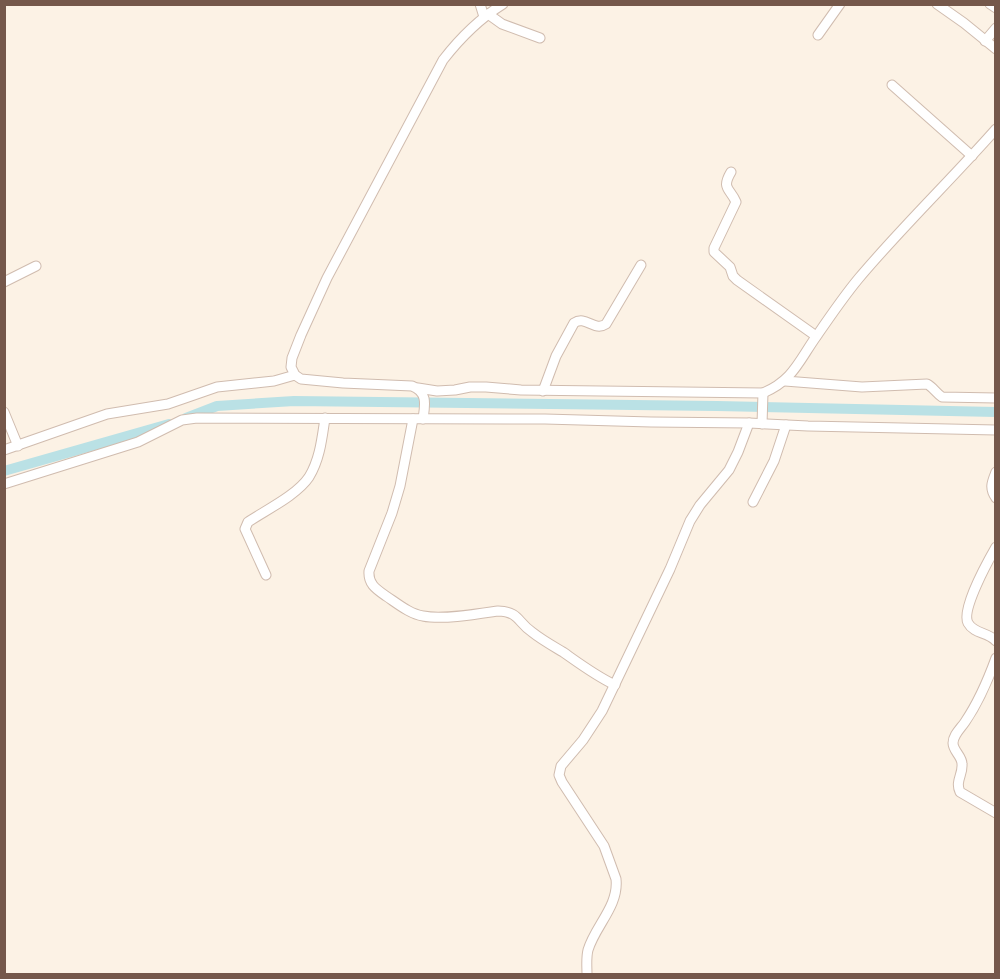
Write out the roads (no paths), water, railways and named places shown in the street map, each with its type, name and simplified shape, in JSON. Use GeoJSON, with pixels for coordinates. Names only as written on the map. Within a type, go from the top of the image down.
{"type":"FeatureCollection","features":[{"type":"Feature","properties":{"kind":"street"},"geometry":{"type":"LineString","coordinates":[[503,4],[483,11],[443,60],[338,258],[301,335],[291,367],[295,375],[301,379],[412,386],[421,392],[486,387],[513,390],[763,398],[795,370],[816,336],[857,280],[996,129]]}},
{"type":"Feature","properties":{"kind":"street"},"geometry":{"type":"LineString","coordinates":[[818,35],[840,4]]}},
{"type":"Feature","properties":{"kind":"street"},"geometry":{"type":"LineString","coordinates":[[937,4],[996,49]]}},
{"type":"Feature","properties":{"kind":"street"},"geometry":{"type":"LineString","coordinates":[[990,4],[996,8]]}},
{"type":"Feature","properties":{"kind":"street"},"geometry":{"type":"LineString","coordinates":[[483,11],[502,24],[540,38]]}},
{"type":"Feature","properties":{"kind":"street"},"geometry":{"type":"LineString","coordinates":[[985,41],[996,28]]}},
{"type":"Feature","properties":{"kind":"street"},"geometry":{"type":"LineString","coordinates":[[891,85],[972,156]]}},
{"type":"Feature","properties":{"kind":"street"},"geometry":{"type":"LineString","coordinates":[[731,172],[726,185],[736,202],[714,252],[730,267],[736,280],[816,336]]}},
{"type":"Feature","properties":{"kind":"street"},"geometry":{"type":"LineString","coordinates":[[543,391],[556,356],[574,323],[581,320],[597,326],[606,324],[641,265]]}},
{"type":"Feature","properties":{"kind":"street"},"geometry":{"type":"LineString","coordinates":[[4,282],[36,266]]}},
{"type":"Feature","properties":{"kind":"street"},"geometry":{"type":"LineString","coordinates":[[4,450],[107,414],[168,404],[217,387],[274,381],[295,375]]}},
{"type":"Feature","properties":{"kind":"street"},"geometry":{"type":"LineString","coordinates":[[785,381],[862,387],[927,384],[942,397],[996,398]]}},
{"type":"Feature","properties":{"kind":"street"},"geometry":{"type":"LineString","coordinates":[[421,392],[425,407],[418,419],[395,504],[369,571],[371,584],[406,609],[422,616],[508,611],[532,633],[585,669],[615,685]]}},
{"type":"Feature","properties":{"kind":"street"},"geometry":{"type":"LineString","coordinates":[[762,419],[763,398]]}},
{"type":"Feature","properties":{"kind":"street"},"geometry":{"type":"LineString","coordinates":[[4,412],[18,446]]}},
{"type":"Feature","properties":{"kind":"street"},"geometry":{"type":"LineString","coordinates":[[4,484],[138,442],[182,420],[207,418],[544,419],[749,423],[762,419],[786,425],[996,430]]}},
{"type":"Feature","properties":{"kind":"street"},"geometry":{"type":"LineString","coordinates":[[266,575],[245,529],[246,525],[298,489],[308,478],[319,453],[325,418]]}},
{"type":"Feature","properties":{"kind":"street"},"geometry":{"type":"LineString","coordinates":[[587,975],[588,950],[613,899],[616,879],[604,846],[559,775],[564,762],[583,740],[602,711],[670,569],[690,521],[729,470],[749,423]]}},
{"type":"Feature","properties":{"kind":"street"},"geometry":{"type":"LineString","coordinates":[[753,502],[774,461],[786,425]]}},
{"type":"Feature","properties":{"kind":"street"},"geometry":{"type":"LineString","coordinates":[[996,472],[991,490],[996,498]]}},
{"type":"Feature","properties":{"kind":"street"},"geometry":{"type":"LineString","coordinates":[[996,547],[976,586],[966,616],[973,629],[992,636],[996,641]]}},
{"type":"Feature","properties":{"kind":"street"},"geometry":{"type":"LineString","coordinates":[[996,658],[972,712],[953,742],[962,762],[957,786],[960,792],[996,813]]}},
{"type":"Feature","properties":{"kind":"waterway"},"geometry":{"type":"LineString","coordinates":[[186,418],[217,406],[294,401],[996,412]]}},
{"type":"Feature","properties":{"kind":"waterway"},"geometry":{"type":"LineString","coordinates":[[4,471],[169,424]]}}]}
